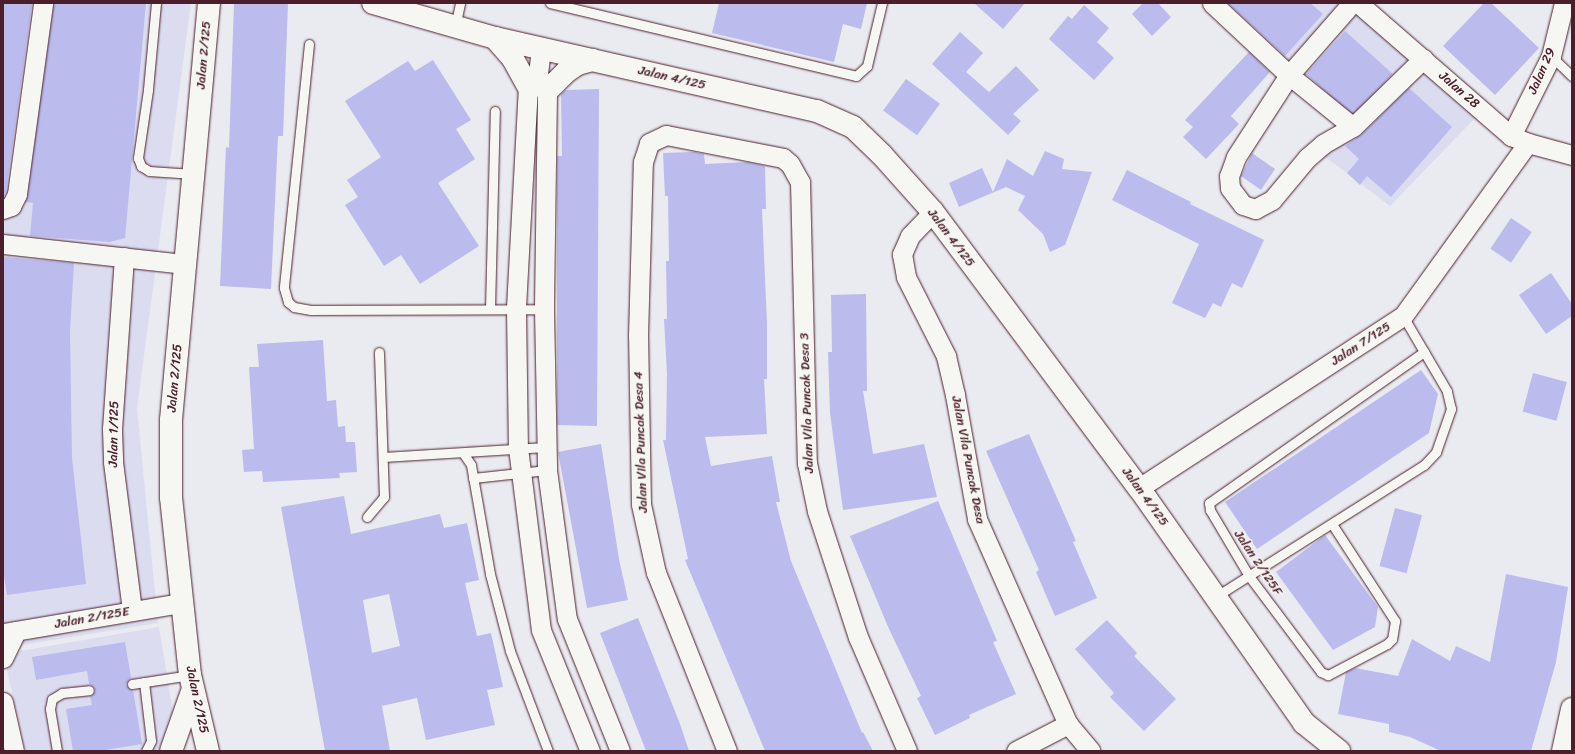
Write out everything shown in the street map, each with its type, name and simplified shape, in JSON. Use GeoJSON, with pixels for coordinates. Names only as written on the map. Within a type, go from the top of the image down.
{"type":"FeatureCollection","features":[{"type":"Feature","properties":{"kind":"street"},"geometry":{"type":"LineString","coordinates":[[3,209],[11,206],[17,194],[43,3]]}},
{"type":"Feature","properties":{"kind":"street","name":"Jalan 2/125"},"geometry":{"type":"LineString","coordinates":[[208,751],[191,682],[181,603],[171,498],[171,420],[209,3]]}},
{"type":"Feature","properties":{"kind":"street","name":"Jalan 4/125"},"geometry":{"type":"LineString","coordinates":[[373,3],[496,38],[541,49],[817,111],[852,127],[882,155],[932,212],[1139,488],[1304,723],[1339,751]]}},
{"type":"Feature","properties":{"kind":"street"},"geometry":{"type":"LineString","coordinates":[[1212,3],[1289,75],[1353,127]]}},
{"type":"Feature","properties":{"kind":"street","name":"Jalan 29"},"geometry":{"type":"LineString","coordinates":[[1519,139],[1551,56],[1564,3]]}},
{"type":"Feature","properties":{"kind":"street"},"geometry":{"type":"LineString","coordinates":[[1360,4],[1289,75],[1231,168],[1230,188],[1243,205],[1255,209],[1264,206],[1278,194],[1317,149],[1353,127],[1423,59]]}},
{"type":"Feature","properties":{"kind":"street","name":"Jalan 28"},"geometry":{"type":"LineString","coordinates":[[1360,4],[1519,139],[1572,155]]}},
{"type":"Feature","properties":{"kind":"street"},"geometry":{"type":"LineString","coordinates":[[496,38],[513,59],[538,84],[547,470],[568,619],[620,751]]}},
{"type":"Feature","properties":{"kind":"street"},"geometry":{"type":"LineString","coordinates":[[541,49],[516,309],[518,448],[541,630],[590,751]]}},
{"type":"Feature","properties":{"kind":"street"},"geometry":{"type":"LineString","coordinates":[[538,84],[566,72],[578,64],[592,60]]}},
{"type":"Feature","properties":{"kind":"street","name":"Jalan Vila Puncak Desa 4"},"geometry":{"type":"LineString","coordinates":[[727,751],[656,573],[641,504],[638,336],[643,162],[649,143],[666,135],[678,136],[783,158],[790,164],[800,182]]}},
{"type":"Feature","properties":{"kind":"street","name":"Jalan 7/125"},"geometry":{"type":"LineString","coordinates":[[1139,488],[1403,316],[1519,139]]}},
{"type":"Feature","properties":{"kind":"street","name":"Jalan Vila Puncak Desa 3"},"geometry":{"type":"LineString","coordinates":[[800,182],[808,463],[817,511],[858,637],[907,751]]}},
{"type":"Feature","properties":{"kind":"street","name":"Jalan Vila Puncak Desa"},"geometry":{"type":"LineString","coordinates":[[932,212],[910,236],[902,254],[906,277],[946,356],[955,395],[977,519],[1068,724],[1091,751]]}},
{"type":"Feature","properties":{"kind":"street"},"geometry":{"type":"LineString","coordinates":[[3,244],[185,264]]}},
{"type":"Feature","properties":{"kind":"street","name":"Jalan 1/125"},"geometry":{"type":"LineString","coordinates":[[124,257],[112,429],[113,462],[132,611]]}},
{"type":"Feature","properties":{"kind":"street","name":"Jalan 2/125E"},"geometry":{"type":"LineString","coordinates":[[10,632],[181,603]]}},
{"type":"Feature","properties":{"kind":"street"},"geometry":{"type":"LineString","coordinates":[[3,658],[10,632]]}},
{"type":"Feature","properties":{"kind":"street"},"geometry":{"type":"LineString","coordinates":[[171,751],[191,682]]}},
{"type":"Feature","properties":{"kind":"street"},"geometry":{"type":"LineString","coordinates":[[3,702],[14,751]]}},
{"type":"Feature","properties":{"kind":"street"},"geometry":{"type":"LineString","coordinates":[[1563,751],[1572,709]]}},
{"type":"Feature","properties":{"kind":"street"},"geometry":{"type":"LineString","coordinates":[[1016,751],[1068,724]]}},
{"type":"Feature","properties":{"kind":"lane"},"geometry":{"type":"LineString","coordinates":[[156,3],[148,90],[138,158],[141,166],[149,171],[194,174]]}},
{"type":"Feature","properties":{"kind":"lane"},"geometry":{"type":"LineString","coordinates":[[455,26],[460,3]]}},
{"type":"Feature","properties":{"kind":"lane"},"geometry":{"type":"LineString","coordinates":[[550,3],[856,76],[865,70],[867,66],[882,3]]}},
{"type":"Feature","properties":{"kind":"lane"},"geometry":{"type":"LineString","coordinates":[[310,44],[284,288],[288,302],[294,307],[311,310],[544,309]]}},
{"type":"Feature","properties":{"kind":"lane"},"geometry":{"type":"LineString","coordinates":[[1551,56],[1572,76]]}},
{"type":"Feature","properties":{"kind":"lane"},"geometry":{"type":"LineString","coordinates":[[490,309],[494,111]]}},
{"type":"Feature","properties":{"kind":"lane"},"geometry":{"type":"LineString","coordinates":[[1215,597],[1424,465],[1436,452],[1451,409],[1447,391],[1403,316]]}},
{"type":"Feature","properties":{"kind":"lane"},"geometry":{"type":"LineString","coordinates":[[367,517],[384,497],[379,352]]}},
{"type":"Feature","properties":{"kind":"lane","name":"Jalan 2/125F"},"geometry":{"type":"LineString","coordinates":[[1332,524],[1394,618],[1392,638],[1388,644],[1331,674],[1324,674],[1249,576],[1210,510],[1209,503],[1424,352]]}},
{"type":"Feature","properties":{"kind":"lane"},"geometry":{"type":"LineString","coordinates":[[383,457],[463,453],[518,448],[546,448]]}},
{"type":"Feature","properties":{"kind":"lane"},"geometry":{"type":"LineString","coordinates":[[463,453],[470,462],[474,478],[490,574],[510,651],[548,751]]}},
{"type":"Feature","properties":{"kind":"lane"},"geometry":{"type":"LineString","coordinates":[[474,478],[547,470]]}},
{"type":"Feature","properties":{"kind":"lane"},"geometry":{"type":"LineString","coordinates":[[132,684],[144,682],[191,682]]}},
{"type":"Feature","properties":{"kind":"lane"},"geometry":{"type":"LineString","coordinates":[[144,682],[151,738],[146,751]]}},
{"type":"Feature","properties":{"kind":"lane"},"geometry":{"type":"LineString","coordinates":[[57,751],[50,709],[52,699],[62,693],[89,690]]}},
{"type":"Feature","properties":{"kind":"shaded area"},"geometry":{"type":"Polygon","coordinates":[[[3,3],[191,3],[137,408],[158,623],[3,648],[3,3]]]}},
{"type":"Feature","properties":{"kind":"shaded area"},"geometry":{"type":"Polygon","coordinates":[[[1219,3],[1348,3],[1477,116],[1390,206],[1323,155],[1359,127],[1219,3]]]}},
{"type":"Feature","properties":{"kind":"shaded area"},"geometry":{"type":"Polygon","coordinates":[[[159,627],[174,719],[165,751],[25,751],[7,670],[20,651],[159,627]]]}},
{"type":"Feature","properties":{"kind":"building"},"geometry":{"type":"Polygon","coordinates":[[[3,3],[32,3],[6,191],[3,197],[3,3]]]}},
{"type":"Feature","properties":{"kind":"building"},"geometry":{"type":"Polygon","coordinates":[[[54,3],[146,3],[125,238],[110,242],[30,236],[33,203],[25,202],[54,3]]]}},
{"type":"Feature","properties":{"kind":"building"},"geometry":{"type":"Polygon","coordinates":[[[234,3],[288,3],[283,136],[278,136],[271,289],[220,286],[226,147],[229,148],[234,3]]]}},
{"type":"Feature","properties":{"kind":"building"},"geometry":{"type":"Polygon","coordinates":[[[719,3],[867,3],[861,29],[843,24],[834,62],[712,33],[719,3]]]}},
{"type":"Feature","properties":{"kind":"building"},"geometry":{"type":"Polygon","coordinates":[[[974,3],[1025,3],[1003,29],[974,3]]]}},
{"type":"Feature","properties":{"kind":"building"},"geometry":{"type":"Polygon","coordinates":[[[1143,3],[1158,3],[1171,17],[1152,36],[1132,14],[1143,3]]]}},
{"type":"Feature","properties":{"kind":"building"},"geometry":{"type":"Polygon","coordinates":[[[1228,3],[1310,3],[1323,14],[1285,56],[1228,3]]]}},
{"type":"Feature","properties":{"kind":"building"},"geometry":{"type":"Polygon","coordinates":[[[1484,3],[1491,3],[1539,48],[1495,95],[1443,46],[1484,3]]]}},
{"type":"Feature","properties":{"kind":"building"},"geometry":{"type":"Polygon","coordinates":[[[1084,5],[1109,28],[1097,42],[1114,58],[1094,80],[1049,39],[1068,16],[1072,19],[1084,5]]]}},
{"type":"Feature","properties":{"kind":"building"},"geometry":{"type":"Polygon","coordinates":[[[1345,31],[1393,74],[1354,117],[1306,74],[1345,31]]]}},
{"type":"Feature","properties":{"kind":"building"},"geometry":{"type":"Polygon","coordinates":[[[960,32],[983,53],[966,72],[989,92],[1016,66],[1039,90],[1013,114],[1021,121],[1008,135],[932,64],[960,32]]]}},
{"type":"Feature","properties":{"kind":"building"},"geometry":{"type":"Polygon","coordinates":[[[1249,52],[1270,72],[1231,116],[1239,124],[1206,159],[1183,137],[1193,127],[1185,120],[1249,52]]]}},
{"type":"Feature","properties":{"kind":"building"},"geometry":{"type":"Polygon","coordinates":[[[433,60],[471,120],[456,129],[475,159],[438,183],[479,246],[420,284],[401,255],[384,266],[345,205],[358,197],[347,180],[381,157],[345,101],[408,61],[415,71],[433,60]]]}},
{"type":"Feature","properties":{"kind":"building"},"geometry":{"type":"Polygon","coordinates":[[[906,79],[940,104],[917,135],[883,111],[906,79]]]}},
{"type":"Feature","properties":{"kind":"building"},"geometry":{"type":"Polygon","coordinates":[[[1409,88],[1452,127],[1391,197],[1367,176],[1360,185],[1347,173],[1359,159],[1345,146],[1361,135],[1409,88]]]}},
{"type":"Feature","properties":{"kind":"building"},"geometry":{"type":"Polygon","coordinates":[[[599,89],[597,426],[557,425],[557,156],[562,156],[561,94],[566,90],[599,89]]]}},
{"type":"Feature","properties":{"kind":"building"},"geometry":{"type":"Polygon","coordinates":[[[1045,151],[1064,159],[1062,169],[1092,172],[1065,245],[1050,252],[1043,234],[1018,210],[1025,196],[1006,187],[959,207],[949,183],[982,168],[993,192],[1007,159],[1033,176],[1045,151]]]}},
{"type":"Feature","properties":{"kind":"building"},"geometry":{"type":"Polygon","coordinates":[[[694,152],[704,154],[705,164],[748,162],[765,166],[766,209],[762,209],[767,323],[767,379],[764,379],[767,434],[705,437],[711,466],[772,456],[780,502],[776,502],[791,561],[862,733],[863,732],[873,751],[765,751],[685,560],[688,559],[663,440],[666,440],[667,374],[664,319],[667,319],[666,261],[669,261],[668,196],[665,196],[663,153],[694,152]]]}},
{"type":"Feature","properties":{"kind":"building"},"geometry":{"type":"Polygon","coordinates":[[[1252,153],[1275,169],[1261,190],[1241,176],[1252,153]]]}},
{"type":"Feature","properties":{"kind":"building"},"geometry":{"type":"Polygon","coordinates":[[[1127,170],[1191,202],[1190,204],[1264,240],[1242,288],[1232,283],[1221,307],[1213,303],[1205,318],[1172,303],[1199,244],[1112,200],[1127,170]]]}},
{"type":"Feature","properties":{"kind":"building"},"geometry":{"type":"Polygon","coordinates":[[[1511,218],[1532,232],[1511,263],[1490,249],[1511,218]]]}},
{"type":"Feature","properties":{"kind":"building"},"geometry":{"type":"Polygon","coordinates":[[[3,257],[74,263],[70,332],[72,458],[86,584],[7,595],[3,569],[3,257]]]}},
{"type":"Feature","properties":{"kind":"building"},"geometry":{"type":"Polygon","coordinates":[[[1551,273],[1572,304],[1572,316],[1546,334],[1519,295],[1551,273]]]}},
{"type":"Feature","properties":{"kind":"building"},"geometry":{"type":"Polygon","coordinates":[[[866,294],[867,391],[863,391],[873,454],[924,444],[937,497],[843,510],[830,413],[828,352],[832,352],[831,295],[866,294]]]}},
{"type":"Feature","properties":{"kind":"building"},"geometry":{"type":"Polygon","coordinates":[[[323,340],[327,401],[336,400],[338,427],[345,426],[346,442],[355,442],[357,472],[339,473],[340,478],[263,482],[262,471],[244,472],[242,450],[254,449],[249,367],[259,367],[257,344],[323,340]]]}},
{"type":"Feature","properties":{"kind":"building"},"geometry":{"type":"Polygon","coordinates":[[[1421,370],[1438,394],[1429,433],[1257,549],[1225,502],[1421,370]]]}},
{"type":"Feature","properties":{"kind":"building"},"geometry":{"type":"Polygon","coordinates":[[[1533,373],[1567,382],[1556,421],[1523,412],[1533,373]]]}},
{"type":"Feature","properties":{"kind":"building"},"geometry":{"type":"Polygon","coordinates":[[[1029,434],[1076,541],[1073,542],[1097,598],[1055,616],[1036,572],[1039,570],[986,451],[1029,434]]]}},
{"type":"Feature","properties":{"kind":"building"},"geometry":{"type":"Polygon","coordinates":[[[601,444],[619,559],[628,600],[587,608],[558,452],[601,444]]]}},
{"type":"Feature","properties":{"kind":"building"},"geometry":{"type":"Polygon","coordinates":[[[344,496],[351,534],[440,514],[444,528],[467,523],[479,580],[465,583],[477,636],[491,633],[503,687],[487,690],[495,725],[426,740],[417,698],[382,706],[390,751],[325,751],[281,507],[344,496]],[[389,594],[363,600],[372,653],[400,646],[389,594]]]}},
{"type":"Feature","properties":{"kind":"building"},"geometry":{"type":"Polygon","coordinates":[[[938,501],[997,641],[993,642],[1016,694],[969,715],[970,718],[935,735],[917,698],[921,696],[889,629],[850,536],[938,501]]]}},
{"type":"Feature","properties":{"kind":"building"},"geometry":{"type":"Polygon","coordinates":[[[1395,508],[1422,515],[1407,573],[1379,566],[1395,508]]]}},
{"type":"Feature","properties":{"kind":"building"},"geometry":{"type":"Polygon","coordinates":[[[1325,535],[1378,607],[1375,627],[1333,650],[1276,572],[1325,535]]]}},
{"type":"Feature","properties":{"kind":"building"},"geometry":{"type":"Polygon","coordinates":[[[1506,574],[1568,587],[1556,662],[1531,751],[1441,751],[1410,737],[1389,732],[1389,724],[1338,714],[1346,672],[1355,668],[1398,676],[1412,639],[1450,661],[1456,646],[1490,662],[1506,574]]]}},
{"type":"Feature","properties":{"kind":"building"},"geometry":{"type":"Polygon","coordinates":[[[638,618],[680,724],[689,751],[646,751],[600,633],[638,618]]]}},
{"type":"Feature","properties":{"kind":"building"},"geometry":{"type":"Polygon","coordinates":[[[1107,620],[1137,653],[1134,656],[1176,699],[1144,731],[1110,697],[1114,693],[1075,649],[1107,620]]]}},
{"type":"Feature","properties":{"kind":"building"},"geometry":{"type":"Polygon","coordinates":[[[125,642],[131,678],[126,685],[133,690],[142,744],[99,751],[73,751],[66,709],[92,705],[90,696],[95,692],[94,687],[89,684],[87,671],[36,680],[32,657],[125,642]]]}}]}
